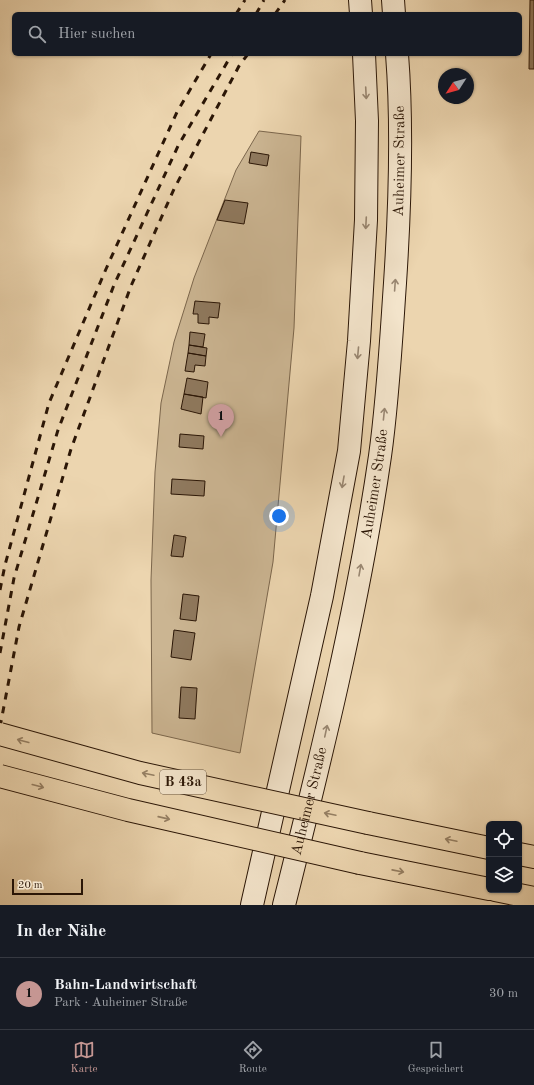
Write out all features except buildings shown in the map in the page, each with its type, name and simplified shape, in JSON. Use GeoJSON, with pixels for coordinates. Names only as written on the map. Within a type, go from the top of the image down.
{"type":"FeatureCollection","features":[{"type":"Feature","properties":{"kind":"highway","name":"B 43a"},"geometry":{"type":"LineString","coordinates":[[0,734],[140,773],[486,847]]}},
{"type":"Feature","properties":{"kind":"highway"},"geometry":{"type":"LineString","coordinates":[[0,776],[128,810],[360,864],[486,888]]}},
{"type":"Feature","properties":{"kind":"highway"},"geometry":{"type":"LineString","coordinates":[[522,855],[534,857]]}},
{"type":"Feature","properties":{"kind":"highway"},"geometry":{"type":"LineString","coordinates":[[510,893],[534,898]]}},
{"type":"Feature","properties":{"kind":"main road"},"geometry":{"type":"LineString","coordinates":[[360,0],[361,12]]}},
{"type":"Feature","properties":{"kind":"main road"},"geometry":{"type":"LineString","coordinates":[[393,0],[394,12]]}},
{"type":"Feature","properties":{"kind":"main road","name":"Auheimer Straße"},"geometry":{"type":"LineString","coordinates":[[252,905],[322,596],[349,451],[359,341],[366,220],[367,121],[364,56]]}},
{"type":"Feature","properties":{"kind":"main road","name":"Auheimer Straße"},"geometry":{"type":"LineString","coordinates":[[284,905],[317,771],[353,609],[380,456],[390,350],[399,221],[400,107],[397,56]]}},
{"type":"Feature","properties":{"kind":"shaded area"},"geometry":{"type":"Polygon","coordinates":[[[259,131],[301,136],[294,328],[273,562],[240,753],[152,733],[151,580],[155,472],[161,403],[174,342],[194,278],[236,170],[259,131]]]}},
{"type":"Feature","properties":{"kind":"railway"},"geometry":{"type":"LineString","coordinates":[[237,12],[245,0]]}},
{"type":"Feature","properties":{"kind":"railway"},"geometry":{"type":"LineString","coordinates":[[257,12],[264,0]]}},
{"type":"Feature","properties":{"kind":"railway"},"geometry":{"type":"LineString","coordinates":[[276,12],[285,0]]}},
{"type":"Feature","properties":{"kind":"railway"},"geometry":{"type":"LineString","coordinates":[[0,590],[5,565],[49,403],[106,269],[177,112],[210,56]]}},
{"type":"Feature","properties":{"kind":"railway"},"geometry":{"type":"LineString","coordinates":[[0,653],[14,578],[58,430],[114,285],[178,146],[231,56]]}},
{"type":"Feature","properties":{"kind":"railway"},"geometry":{"type":"LineString","coordinates":[[0,727],[19,627],[71,449],[131,286],[174,189],[239,66],[246,56]]}},
{"type":"Feature","properties":{"kind":"place","name":"Bahn-Landwirtschaft"},"geometry":{"type":"Point","coordinates":[221,437]}}]}
